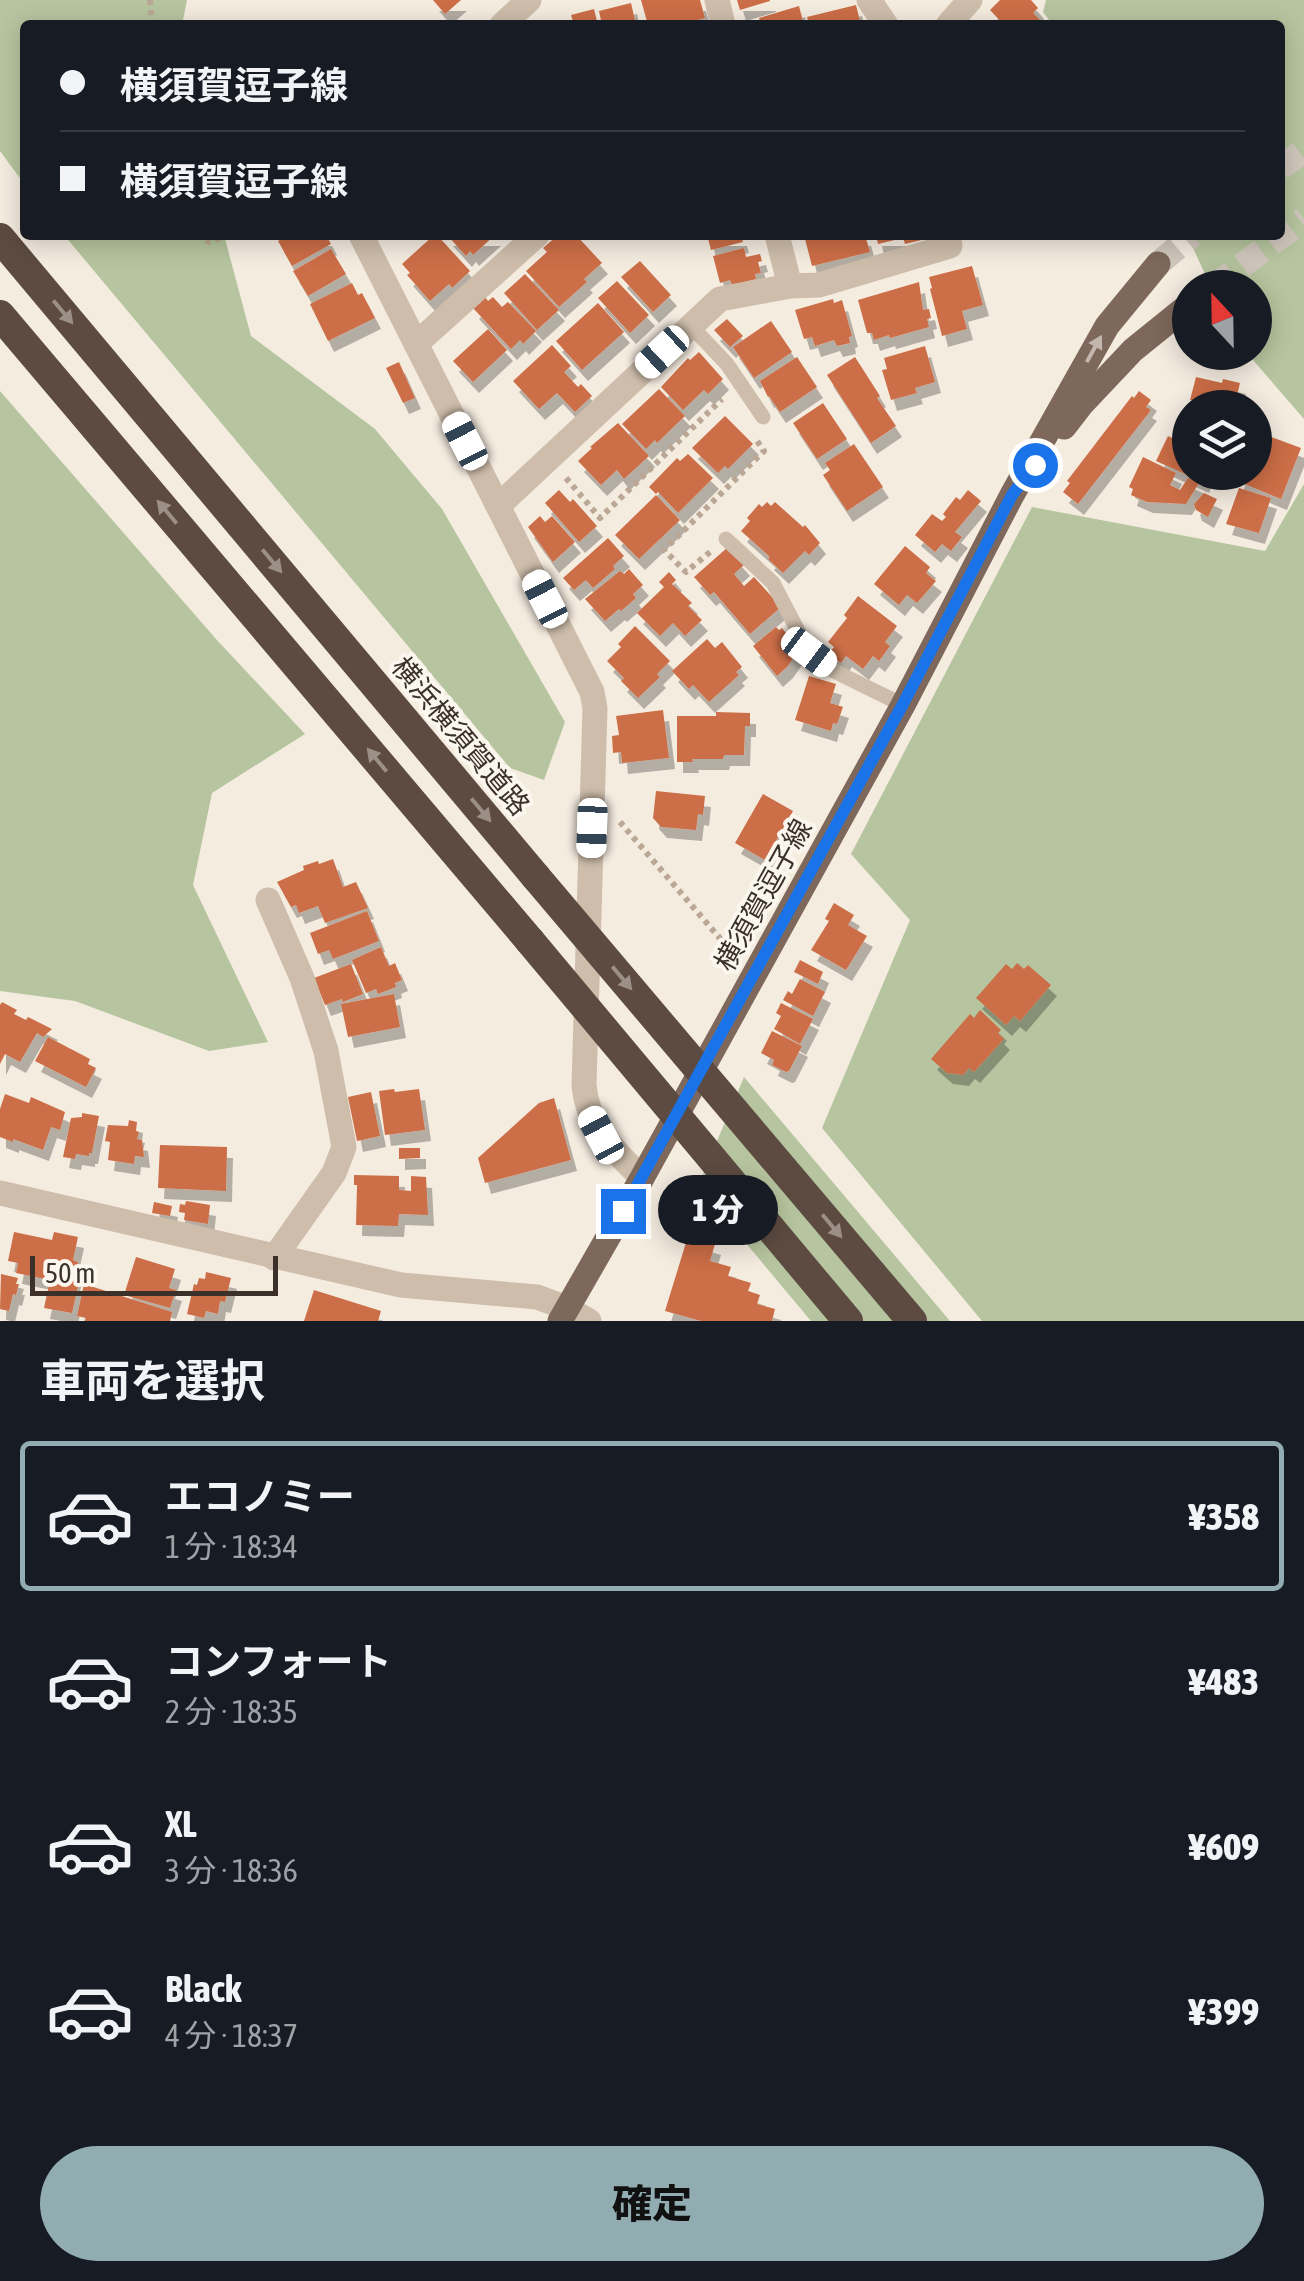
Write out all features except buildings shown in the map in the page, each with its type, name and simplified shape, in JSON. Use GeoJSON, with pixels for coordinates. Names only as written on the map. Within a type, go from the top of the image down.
{"type":"FeatureCollection","features":[{"type":"Feature","properties":{"kind":"highway","name":"横浜横須賀道路"},"geometry":{"type":"LineString","coordinates":[[0,238],[912,1321]]}},
{"type":"Feature","properties":{"kind":"highway"},"geometry":{"type":"LineString","coordinates":[[0,315],[848,1321]]}},
{"type":"Feature","properties":{"kind":"main road","name":"横須賀逗子線"},"geometry":{"type":"LineString","coordinates":[[572,1317],[642,1178],[903,704],[1012,495],[1107,326],[1158,264]]}},
{"type":"Feature","properties":{"kind":"main road","name":"横須賀逗子線"},"geometry":{"type":"LineString","coordinates":[[1012,495],[1081,405],[1133,350],[1172,319]]}},
{"type":"Feature","properties":{"kind":"street"},"geometry":{"type":"LineString","coordinates":[[507,20],[529,0]]}},
{"type":"Feature","properties":{"kind":"street"},"geometry":{"type":"LineString","coordinates":[[952,20],[970,0]]}},
{"type":"Feature","properties":{"kind":"street"},"geometry":{"type":"LineString","coordinates":[[364,240],[592,692],[596,708],[586,1106],[601,1135],[642,1178]]}},
{"type":"Feature","properties":{"kind":"street"},"geometry":{"type":"LineString","coordinates":[[416,344],[531,240]]}},
{"type":"Feature","properties":{"kind":"street"},"geometry":{"type":"LineString","coordinates":[[778,240],[790,286]]}},
{"type":"Feature","properties":{"kind":"street"},"geometry":{"type":"LineString","coordinates":[[498,506],[720,300],[790,286],[820,286],[950,246],[949,240]]}},
{"type":"Feature","properties":{"kind":"street"},"geometry":{"type":"LineString","coordinates":[[268,900],[302,978],[326,1052],[344,1147],[334,1173],[274,1258]]}},
{"type":"Feature","properties":{"kind":"street"},"geometry":{"type":"LineString","coordinates":[[0,1193],[401,1285],[537,1297],[572,1317]]}},
{"type":"Feature","properties":{"kind":"lane"},"geometry":{"type":"LineString","coordinates":[[691,326],[727,364],[763,416]]}},
{"type":"Feature","properties":{"kind":"lane"},"geometry":{"type":"LineString","coordinates":[[726,539],[773,583],[809,652],[834,671],[903,704]]}},
{"type":"Feature","properties":{"kind":"path"},"geometry":{"type":"LineString","coordinates":[[549,458],[600,518],[726,396],[735,410]]}},
{"type":"Feature","properties":{"kind":"path"},"geometry":{"type":"LineString","coordinates":[[726,539],[686,572],[664,550],[764,451],[754,437]]}},
{"type":"Feature","properties":{"kind":"path"},"geometry":{"type":"LineString","coordinates":[[592,791],[730,950]]}},
{"type":"Feature","properties":{"kind":"green space"},"geometry":{"type":"Polygon","coordinates":[[[0,0],[187,0],[183,20],[20,20],[20,178],[0,151],[0,0]]]}},
{"type":"Feature","properties":{"kind":"green space"},"geometry":{"type":"Polygon","coordinates":[[[1046,0],[1304,0],[1304,419],[1262,370],[1272,370],[1272,270],[1203,270],[1189,240],[1285,240],[1285,20],[1049,20],[1043,12],[1046,0]]]}},
{"type":"Feature","properties":{"kind":"green space"},"geometry":{"type":"Polygon","coordinates":[[[68,240],[225,240],[251,336],[375,429],[442,509],[565,722],[544,780],[510,768],[68,240]]]}},
{"type":"Feature","properties":{"kind":"green space"},"geometry":{"type":"Polygon","coordinates":[[[0,391],[216,639],[305,734],[212,793],[193,885],[268,1042],[209,1051],[75,1001],[0,991],[0,391]]]}},
{"type":"Feature","properties":{"kind":"green space"},"geometry":{"type":"Polygon","coordinates":[[[1304,484],[1304,1321],[982,1321],[822,1128],[910,920],[851,854],[1032,507],[1265,551],[1304,484]]]}},
{"type":"Feature","properties":{"kind":"green space"},"geometry":{"type":"Polygon","coordinates":[[[744,1077],[950,1321],[811,1321],[698,1186],[744,1077]]]}},
{"type":"Feature","properties":{"kind":"tunnel"},"geometry":{"type":"LineString","coordinates":[[1285,164],[1304,150]]}},
{"type":"Feature","properties":{"kind":"tunnel"},"geometry":{"type":"LineString","coordinates":[[1285,233],[1304,219]]}},
{"type":"Feature","properties":{"kind":"tunnel"},"geometry":{"type":"LineString","coordinates":[[1158,264],[1186,240]]}},
{"type":"Feature","properties":{"kind":"tunnel"},"geometry":{"type":"LineString","coordinates":[[1236,270],[1276,240]]}},
{"type":"Feature","properties":{"kind":"route"},"geometry":{"type":"LineString","coordinates":[[623,1211],[903,704],[1012,495],[1035,465]]}}]}
